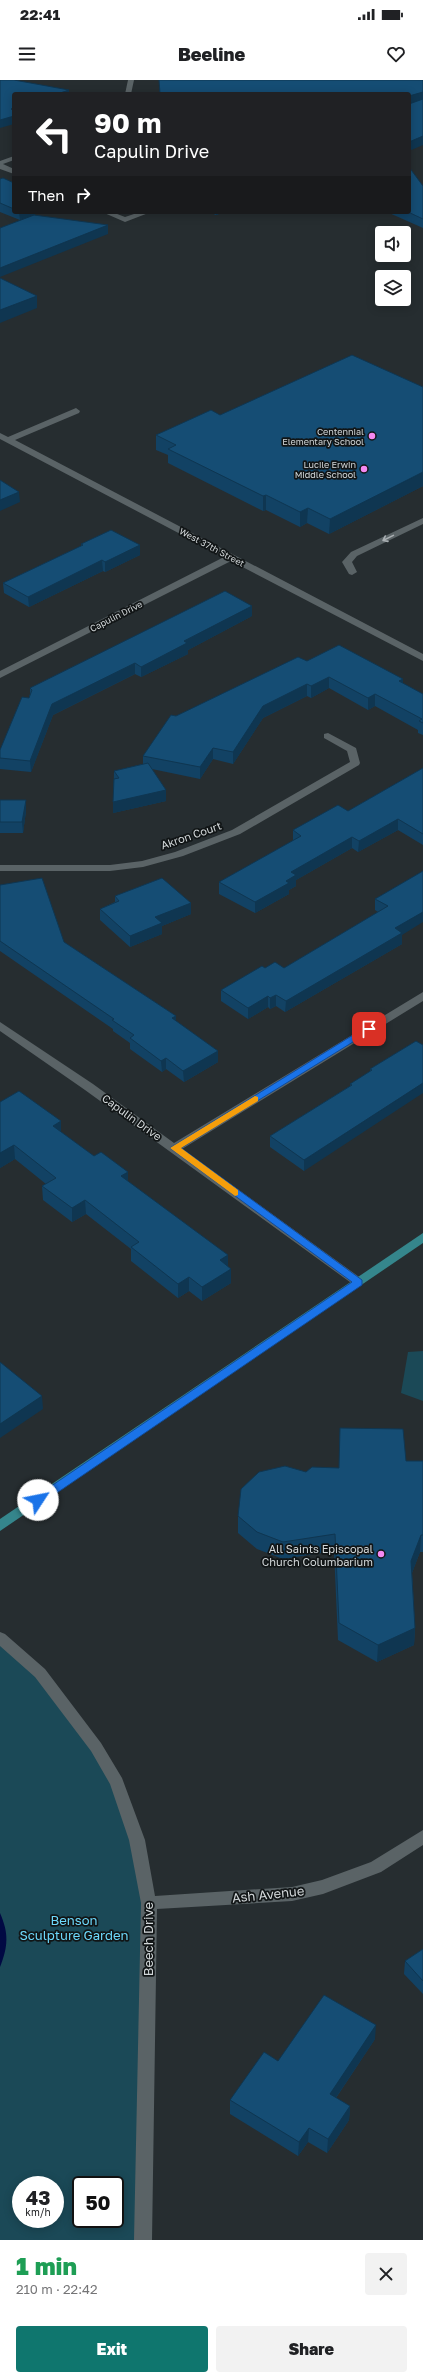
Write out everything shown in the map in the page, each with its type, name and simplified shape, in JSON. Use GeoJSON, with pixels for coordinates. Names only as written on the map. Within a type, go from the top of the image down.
{"type":"FeatureCollection","features":[{"type":"Feature","properties":{"kind":"main road"},"geometry":{"type":"LineString","coordinates":[[0,1526],[423,1237]]}},
{"type":"Feature","properties":{"kind":"street"},"geometry":{"type":"LineString","coordinates":[[128,92],[131,80]]}},
{"type":"Feature","properties":{"kind":"street"},"geometry":{"type":"LineString","coordinates":[[0,164],[12,159]]}},
{"type":"Feature","properties":{"kind":"street"},"geometry":{"type":"LineString","coordinates":[[0,164],[12,171]]}},
{"type":"Feature","properties":{"kind":"street"},"geometry":{"type":"LineString","coordinates":[[111,214],[125,220],[142,214]]}},
{"type":"Feature","properties":{"kind":"street"},"geometry":{"type":"LineString","coordinates":[[4,438],[76,411]]}},
{"type":"Feature","properties":{"kind":"street","name":"West 37th Street"},"geometry":{"type":"LineString","coordinates":[[4,438],[423,658]]}},
{"type":"Feature","properties":{"kind":"street"},"geometry":{"type":"LineString","coordinates":[[352,572],[347,562],[354,554],[423,521]]}},
{"type":"Feature","properties":{"kind":"street","name":"Capulin Drive"},"geometry":{"type":"LineString","coordinates":[[0,675],[232,557]]}},
{"type":"Feature","properties":{"kind":"street","name":"Akron Court"},"geometry":{"type":"LineString","coordinates":[[0,868],[110,868],[143,864],[211,843],[280,808],[355,763],[352,750],[328,736]]}},
{"type":"Feature","properties":{"kind":"street"},"geometry":{"type":"LineString","coordinates":[[175,1148],[423,996]]}},
{"type":"Feature","properties":{"kind":"street","name":"Capulin Drive"},"geometry":{"type":"LineString","coordinates":[[0,1026],[175,1148],[358,1282]]}},
{"type":"Feature","properties":{"kind":"street","name":"Beech Drive"},"geometry":{"type":"LineString","coordinates":[[0,1638],[40,1673],[84,1729],[117,1782],[138,1840],[149,1903],[143,2240]]}},
{"type":"Feature","properties":{"kind":"street","name":"Ash Avenue"},"geometry":{"type":"LineString","coordinates":[[149,1903],[292,1894],[323,1887],[376,1867],[423,1837]]}},
{"type":"Feature","properties":{"kind":"green space"},"geometry":{"type":"Polygon","coordinates":[[[423,1351],[423,1401],[401,1393],[408,1352],[423,1351]]]}},
{"type":"Feature","properties":{"kind":"green space","name":"Benson Sculpture Garden"},"geometry":{"type":"Polygon","coordinates":[[[0,1638],[40,1673],[117,1782],[149,1903],[143,2240],[0,2240],[0,1638]]]}},
{"type":"Feature","properties":{"kind":"shaded area"},"geometry":{"type":"Polygon","coordinates":[[[0,1913],[5,1927],[6,1946],[0,1967],[0,1913]]]}},
{"type":"Feature","properties":{"kind":"building"},"geometry":{"type":"Polygon","coordinates":[[[0,80],[14,80],[69,90],[63,92],[12,92],[12,117],[0,120],[0,80]]]}},
{"type":"Feature","properties":{"kind":"building"},"geometry":{"type":"Polygon","coordinates":[[[159,80],[423,80],[423,92],[411,95],[411,92],[160,92],[159,80]]]}},
{"type":"Feature","properties":{"kind":"building"},"geometry":{"type":"Polygon","coordinates":[[[423,99],[423,136],[411,141],[411,103],[423,99]]]}},
{"type":"Feature","properties":{"kind":"building"},"geometry":{"type":"Polygon","coordinates":[[[411,170],[423,186],[423,219],[411,213],[411,170]]]}},
{"type":"Feature","properties":{"kind":"building"},"geometry":{"type":"Polygon","coordinates":[[[3,178],[12,182],[12,208],[0,203],[0,179],[3,178]]]}},
{"type":"Feature","properties":{"kind":"building"},"geometry":{"type":"Polygon","coordinates":[[[34,215],[108,225],[0,268],[0,228],[34,215]]]}},
{"type":"Feature","properties":{"kind":"building"},"geometry":{"type":"Polygon","coordinates":[[[0,278],[37,296],[0,310],[0,278]]]}},
{"type":"Feature","properties":{"kind":"building"},"geometry":{"type":"Polygon","coordinates":[[[352,355],[423,387],[423,472],[330,519],[308,508],[300,512],[266,495],[263,496],[168,449],[176,445],[156,435],[211,410],[220,415],[352,355]]]}},
{"type":"Feature","properties":{"kind":"building"},"geometry":{"type":"Polygon","coordinates":[[[0,480],[19,492],[0,500],[0,480]]]}},
{"type":"Feature","properties":{"kind":"building"},"geometry":{"type":"Polygon","coordinates":[[[111,530],[140,545],[105,562],[102,560],[28,597],[3,583],[83,545],[81,544],[111,530]]]}},
{"type":"Feature","properties":{"kind":"building"},"geometry":{"type":"Polygon","coordinates":[[[225,591],[252,606],[184,641],[187,643],[141,667],[135,663],[52,704],[30,761],[0,758],[0,750],[22,697],[29,698],[32,690],[30,688],[225,591]]]}},
{"type":"Feature","properties":{"kind":"building"},"geometry":{"type":"Polygon","coordinates":[[[339,645],[403,679],[399,681],[423,694],[423,723],[419,721],[422,719],[375,694],[368,698],[329,677],[311,686],[307,684],[263,706],[233,752],[213,748],[200,767],[143,756],[171,715],[176,716],[298,657],[307,661],[339,645]]]}},
{"type":"Feature","properties":{"kind":"building"},"geometry":{"type":"Polygon","coordinates":[[[148,763],[166,790],[113,802],[114,779],[119,778],[114,771],[148,763]]]}},
{"type":"Feature","properties":{"kind":"building"},"geometry":{"type":"Polygon","coordinates":[[[423,768],[423,834],[398,819],[359,841],[352,837],[291,872],[296,875],[286,881],[289,883],[255,902],[219,882],[301,836],[293,830],[338,805],[348,811],[423,768]]]}},
{"type":"Feature","properties":{"kind":"building"},"geometry":{"type":"Polygon","coordinates":[[[0,800],[26,800],[22,822],[0,822],[0,800]]]}},
{"type":"Feature","properties":{"kind":"building"},"geometry":{"type":"Polygon","coordinates":[[[423,871],[423,912],[395,928],[402,933],[286,1001],[276,995],[270,998],[268,996],[248,1008],[221,990],[262,966],[265,968],[275,962],[284,968],[388,906],[375,899],[423,871]]]}},
{"type":"Feature","properties":{"kind":"building"},"geometry":{"type":"Polygon","coordinates":[[[42,878],[64,942],[176,1016],[172,1018],[218,1051],[183,1071],[166,1058],[161,1061],[130,1038],[134,1035],[112,1020],[114,1019],[0,941],[0,885],[42,878]]]}},
{"type":"Feature","properties":{"kind":"building"},"geometry":{"type":"Polygon","coordinates":[[[162,878],[191,903],[155,917],[162,923],[130,936],[100,909],[119,901],[115,896],[162,878]]]}},
{"type":"Feature","properties":{"kind":"building"},"geometry":{"type":"Polygon","coordinates":[[[416,1041],[423,1045],[423,1083],[304,1160],[270,1136],[352,1085],[350,1084],[372,1070],[370,1069],[416,1041]]]}},
{"type":"Feature","properties":{"kind":"building"},"geometry":{"type":"Polygon","coordinates":[[[19,1091],[61,1121],[53,1126],[94,1156],[101,1152],[128,1172],[121,1176],[228,1255],[220,1260],[231,1269],[202,1287],[189,1277],[178,1284],[131,1247],[139,1242],[85,1200],[72,1208],[42,1186],[56,1178],[14,1145],[0,1153],[0,1102],[19,1091]]]}},
{"type":"Feature","properties":{"kind":"building"},"geometry":{"type":"Polygon","coordinates":[[[0,1362],[42,1396],[0,1424],[0,1362]]]}},
{"type":"Feature","properties":{"kind":"building","name":"All Saints Episcopal Church Columbarium"},"geometry":{"type":"Polygon","coordinates":[[[340,1428],[403,1429],[406,1461],[423,1461],[423,1535],[421,1535],[411,1561],[415,1628],[378,1645],[339,1623],[335,1534],[283,1542],[257,1532],[238,1516],[241,1489],[259,1472],[285,1466],[306,1472],[312,1467],[339,1468],[340,1428]]]}},
{"type":"Feature","properties":{"kind":"building"},"geometry":{"type":"Polygon","coordinates":[[[423,1949],[423,1981],[405,1961],[423,1949]]]}},
{"type":"Feature","properties":{"kind":"building"},"geometry":{"type":"Polygon","coordinates":[[[324,1995],[376,2025],[330,2094],[350,2106],[328,2139],[309,2128],[299,2142],[230,2100],[264,2052],[278,2061],[324,1995]]]}},
{"type":"Feature","properties":{"kind":"slow traffic"},"geometry":{"type":"LineString","coordinates":[[235,1192],[175,1148],[255,1099]]}},
{"type":"Feature","properties":{"kind":"place","name":"Centennial Elementary School"},"geometry":{"type":"Point","coordinates":[372,436]}},
{"type":"Feature","properties":{"kind":"place","name":"Lucile Erwin Middle School"},"geometry":{"type":"Point","coordinates":[364,469]}},
{"type":"Feature","properties":{"kind":"place","name":"All Saints Episcopal Church Columbarium"},"geometry":{"type":"Point","coordinates":[381,1554]}},
{"type":"Feature","properties":{"kind":"route"},"geometry":{"type":"LineString","coordinates":[[38,1500],[358,1282],[175,1148],[369,1029]]}}]}
